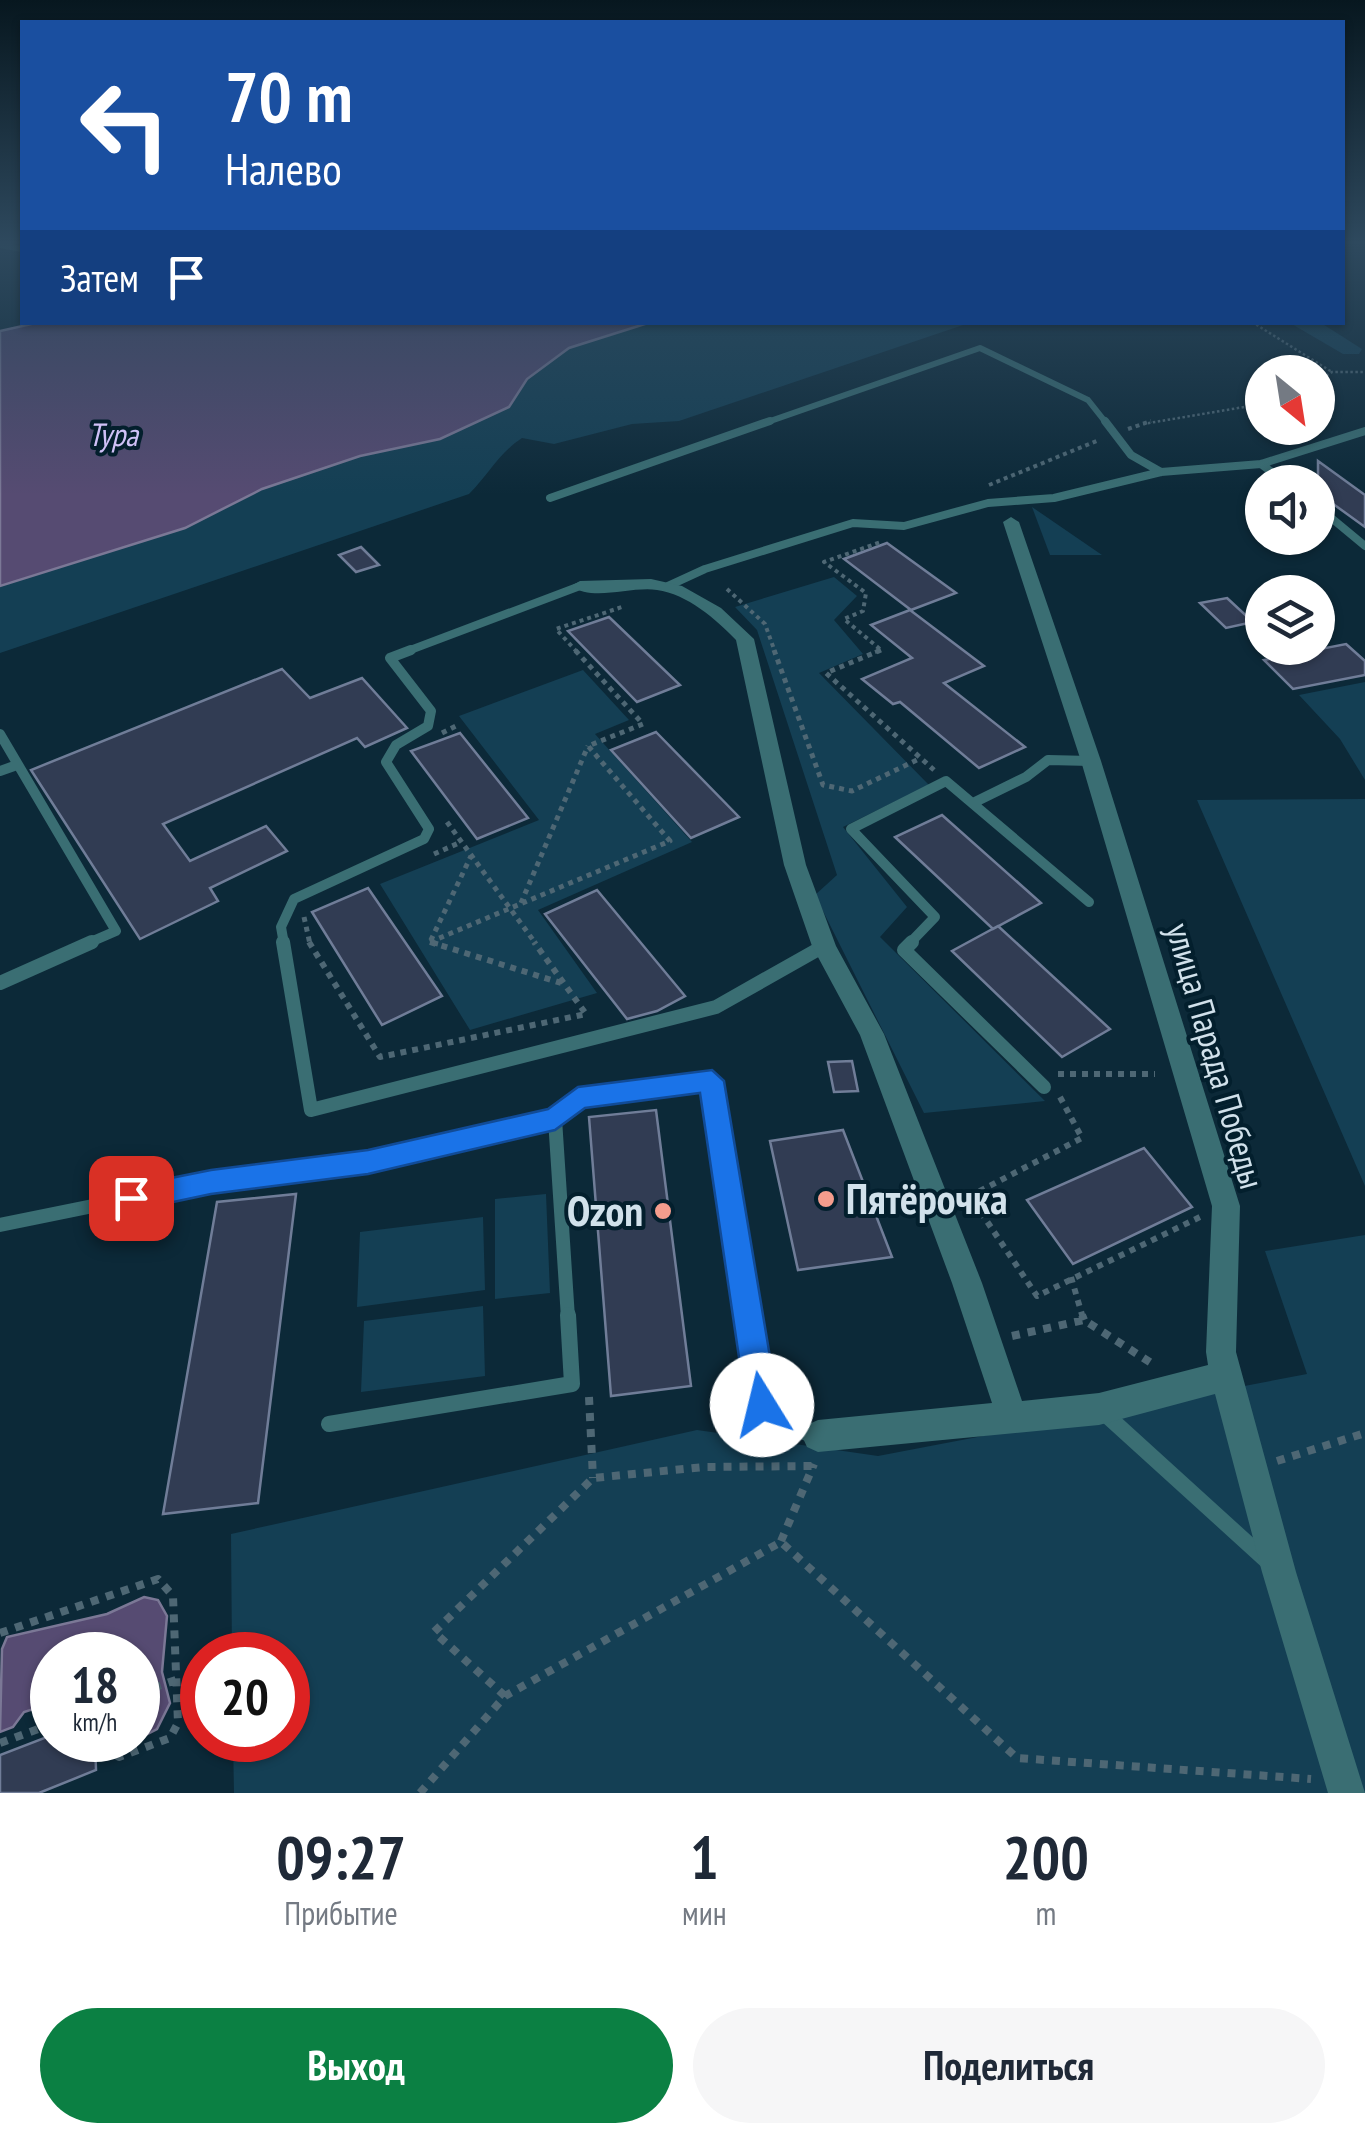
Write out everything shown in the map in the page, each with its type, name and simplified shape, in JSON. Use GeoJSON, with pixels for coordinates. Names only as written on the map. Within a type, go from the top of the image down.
{"type":"FeatureCollection","features":[{"type":"Feature","properties":{"kind":"street","name":"улица Парада Победы"},"geometry":{"type":"LineString","coordinates":[[1011,522],[1091,761],[1226,1206],[1222,1352],[1226,1376],[1254,1468],[1279,1572],[1345,1787]]}},
{"type":"Feature","properties":{"kind":"street"},"geometry":{"type":"LineString","coordinates":[[580,586],[614,590],[649,584],[668,586],[732,625],[746,639],[795,864],[824,946],[872,1034],[1012,1416]]}},
{"type":"Feature","properties":{"kind":"street"},"geometry":{"type":"LineString","coordinates":[[816,1451],[1012,1416],[1099,1410],[1226,1376]]}},
{"type":"Feature","properties":{"kind":"lane"},"geometry":{"type":"LineString","coordinates":[[550,498],[980,348],[1088,400],[1131,454],[1161,472]]}},
{"type":"Feature","properties":{"kind":"lane"},"geometry":{"type":"LineString","coordinates":[[668,586],[705,569],[853,523],[904,526],[988,502],[1054,498],[1161,472],[1261,464],[1365,431]]}},
{"type":"Feature","properties":{"kind":"lane"},"geometry":{"type":"LineString","coordinates":[[1335,521],[1365,546]]}},
{"type":"Feature","properties":{"kind":"lane"},"geometry":{"type":"LineString","coordinates":[[580,586],[390,658],[432,712],[428,726],[396,746],[386,762],[428,830],[424,840],[294,899],[281,926],[311,1110],[716,1007],[824,946]]}},
{"type":"Feature","properties":{"kind":"lane"},"geometry":{"type":"LineString","coordinates":[[0,734],[116,931],[0,983]]}},
{"type":"Feature","properties":{"kind":"lane"},"geometry":{"type":"LineString","coordinates":[[973,803],[1026,777],[1048,760],[1091,761]]}},
{"type":"Feature","properties":{"kind":"lane"},"geometry":{"type":"LineString","coordinates":[[0,771],[17,765]]}},
{"type":"Feature","properties":{"kind":"lane"},"geometry":{"type":"LineString","coordinates":[[1044,1087],[904,950],[935,917],[851,829],[946,781],[1089,902]]}},
{"type":"Feature","properties":{"kind":"lane"},"geometry":{"type":"LineString","coordinates":[[0,1225],[211,1182],[368,1162],[555,1119],[578,1098],[712,1081],[762,1405],[816,1451]]}},
{"type":"Feature","properties":{"kind":"lane"},"geometry":{"type":"LineString","coordinates":[[329,1424],[572,1384],[555,1119]]}},
{"type":"Feature","properties":{"kind":"lane"},"geometry":{"type":"LineString","coordinates":[[1099,1410],[1279,1572]]}},
{"type":"Feature","properties":{"kind":"path"},"geometry":{"type":"LineString","coordinates":[[1261,328],[1305,355]]}},
{"type":"Feature","properties":{"kind":"path"},"geometry":{"type":"LineString","coordinates":[[1335,372],[1365,372]]}},
{"type":"Feature","properties":{"kind":"path"},"geometry":{"type":"LineString","coordinates":[[986,487],[1158,419],[1245,406]]}},
{"type":"Feature","properties":{"kind":"path"},"geometry":{"type":"LineString","coordinates":[[891,538],[824,562],[866,593],[863,612],[844,620],[880,650],[826,673],[946,781]]}},
{"type":"Feature","properties":{"kind":"path"},"geometry":{"type":"LineString","coordinates":[[727,588],[765,624],[823,785],[852,791],[922,758]]}},
{"type":"Feature","properties":{"kind":"path"},"geometry":{"type":"LineString","coordinates":[[521,904],[588,746],[643,724],[556,630],[626,605]]}},
{"type":"Feature","properties":{"kind":"path"},"geometry":{"type":"LineString","coordinates":[[428,740],[458,725]]}},
{"type":"Feature","properties":{"kind":"path"},"geometry":{"type":"LineString","coordinates":[[430,942],[670,841],[588,746]]}},
{"type":"Feature","properties":{"kind":"path"},"geometry":{"type":"LineString","coordinates":[[302,910],[311,950],[380,1057],[586,1014],[440,813]]}},
{"type":"Feature","properties":{"kind":"path"},"geometry":{"type":"LineString","coordinates":[[426,857],[461,842]]}},
{"type":"Feature","properties":{"kind":"path"},"geometry":{"type":"LineString","coordinates":[[430,942],[471,856]]}},
{"type":"Feature","properties":{"kind":"path"},"geometry":{"type":"LineString","coordinates":[[430,942],[564,984]]}},
{"type":"Feature","properties":{"kind":"path"},"geometry":{"type":"LineString","coordinates":[[1155,1074],[1047,1074],[1082,1138],[970,1196],[1037,1296],[1226,1206]]}},
{"type":"Feature","properties":{"kind":"path"},"geometry":{"type":"LineString","coordinates":[[1071,1277],[1084,1320],[1188,1386]]}},
{"type":"Feature","properties":{"kind":"path"},"geometry":{"type":"LineString","coordinates":[[986,1342],[1084,1320]]}},
{"type":"Feature","properties":{"kind":"path"},"geometry":{"type":"LineString","coordinates":[[588,1382],[593,1478]]}},
{"type":"Feature","properties":{"kind":"path"},"geometry":{"type":"LineString","coordinates":[[1254,1468],[1365,1433]]}},
{"type":"Feature","properties":{"kind":"path"},"geometry":{"type":"LineString","coordinates":[[420,1793],[504,1696],[781,1542],[816,1451],[593,1478],[434,1632],[504,1696]]}},
{"type":"Feature","properties":{"kind":"path"},"geometry":{"type":"LineString","coordinates":[[781,1542],[1017,1758],[1345,1787]]}},
{"type":"Feature","properties":{"kind":"path"},"geometry":{"type":"LineString","coordinates":[[0,1633],[158,1580],[173,1596],[178,1723],[170,1738],[160,1742]]}},
{"type":"Feature","properties":{"kind":"path"},"geometry":{"type":"LineString","coordinates":[[160,1686],[176,1680]]}},
{"type":"Feature","properties":{"kind":"path"},"geometry":{"type":"LineString","coordinates":[[0,1743],[30,1732]]}},
{"type":"Feature","properties":{"kind":"shaded area"},"geometry":{"type":"Polygon","coordinates":[[[633,328],[955,328],[679,421],[632,424],[554,444],[522,438],[469,494],[0,653],[0,586],[185,528],[262,489],[360,456],[440,439],[509,407],[527,379],[569,348],[633,328]]]}},
{"type":"Feature","properties":{"kind":"shaded area"},"geometry":{"type":"Polygon","coordinates":[[[1298,328],[1328,328],[1362,349],[1359,354],[1343,354],[1298,328]]]}},
{"type":"Feature","properties":{"kind":"shaded area"},"geometry":{"type":"Polygon","coordinates":[[[1032,507],[1102,555],[1050,555],[1032,507]]]}},
{"type":"Feature","properties":{"kind":"shaded area"},"geometry":{"type":"Polygon","coordinates":[[[834,577],[857,596],[834,620],[863,654],[819,673],[929,785],[843,827],[907,907],[880,937],[1045,1101],[924,1113],[815,895],[837,875],[757,630],[735,607],[834,577]]]}},
{"type":"Feature","properties":{"kind":"shaded area"},"geometry":{"type":"Polygon","coordinates":[[[583,670],[629,720],[595,734],[692,842],[538,910],[597,993],[470,1030],[380,884],[539,820],[459,716],[583,670]]]}},
{"type":"Feature","properties":{"kind":"shaded area"},"geometry":{"type":"Polygon","coordinates":[[[1365,682],[1365,780],[1340,739],[1299,695],[1365,682]]]}},
{"type":"Feature","properties":{"kind":"shaded area"},"geometry":{"type":"Polygon","coordinates":[[[1365,799],[1365,1186],[1197,800],[1365,799]]]}},
{"type":"Feature","properties":{"kind":"shaded area"},"geometry":{"type":"Polygon","coordinates":[[[546,1194],[550,1293],[495,1299],[495,1199],[546,1194]]]}},
{"type":"Feature","properties":{"kind":"shaded area"},"geometry":{"type":"Polygon","coordinates":[[[483,1217],[485,1290],[357,1307],[360,1232],[483,1217]]]}},
{"type":"Feature","properties":{"kind":"shaded area"},"geometry":{"type":"Polygon","coordinates":[[[1365,1235],[1365,1793],[234,1793],[233,1762],[310,1762],[310,1632],[232,1632],[231,1534],[697,1430],[878,1456],[1307,1374],[1265,1251],[1365,1235]]]}},
{"type":"Feature","properties":{"kind":"shaded area"},"geometry":{"type":"Polygon","coordinates":[[[483,1306],[485,1376],[361,1392],[364,1321],[483,1306]]]}},
{"type":"Feature","properties":{"kind":"water","name":"Тура"},"geometry":{"type":"Polygon","coordinates":[[[15,328],[633,328],[569,348],[527,379],[509,407],[440,439],[360,456],[262,489],[185,528],[0,586],[0,331],[15,328]]]}},
{"type":"Feature","properties":{"kind":"water"},"geometry":{"type":"Polygon","coordinates":[[[144,1597],[158,1600],[167,1616],[162,1672],[170,1703],[160,1723],[160,1632],[30,1632],[30,1710],[13,1727],[0,1732],[2,1649],[7,1637],[107,1614],[144,1597]]]}},
{"type":"Feature","properties":{"kind":"building"},"geometry":{"type":"Polygon","coordinates":[[[1335,473],[1365,495],[1365,527],[1335,505],[1335,473]]]}},
{"type":"Feature","properties":{"kind":"building"},"geometry":{"type":"Polygon","coordinates":[[[887,543],[956,593],[911,610],[844,559],[887,543]]]}},
{"type":"Feature","properties":{"kind":"building"},"geometry":{"type":"Polygon","coordinates":[[[361,547],[379,565],[356,572],[339,555],[361,547]]]}},
{"type":"Feature","properties":{"kind":"building"},"geometry":{"type":"Polygon","coordinates":[[[1227,598],[1245,615],[1245,624],[1226,628],[1200,603],[1227,598]]]}},
{"type":"Feature","properties":{"kind":"building"},"geometry":{"type":"Polygon","coordinates":[[[910,610],[984,666],[944,683],[1025,747],[979,768],[900,702],[893,704],[862,679],[912,658],[871,625],[910,610]]]}},
{"type":"Feature","properties":{"kind":"building"},"geometry":{"type":"Polygon","coordinates":[[[609,617],[680,685],[637,702],[568,631],[609,617]]]}},
{"type":"Feature","properties":{"kind":"building"},"geometry":{"type":"Polygon","coordinates":[[[1346,644],[1365,661],[1365,675],[1293,689],[1269,665],[1335,665],[1335,646],[1346,644]]]}},
{"type":"Feature","properties":{"kind":"building"},"geometry":{"type":"Polygon","coordinates":[[[282,669],[310,698],[362,678],[407,728],[365,747],[357,738],[163,824],[190,861],[266,826],[287,851],[210,888],[218,901],[140,939],[31,770],[282,669]]]}},
{"type":"Feature","properties":{"kind":"building"},"geometry":{"type":"Polygon","coordinates":[[[656,732],[739,817],[691,838],[611,750],[656,732]]]}},
{"type":"Feature","properties":{"kind":"building"},"geometry":{"type":"Polygon","coordinates":[[[460,733],[528,818],[477,839],[411,751],[460,733]]]}},
{"type":"Feature","properties":{"kind":"building"},"geometry":{"type":"Polygon","coordinates":[[[942,815],[1041,903],[993,929],[895,837],[942,815]]]}},
{"type":"Feature","properties":{"kind":"building"},"geometry":{"type":"Polygon","coordinates":[[[368,888],[442,996],[382,1025],[312,912],[368,888]]]}},
{"type":"Feature","properties":{"kind":"building"},"geometry":{"type":"Polygon","coordinates":[[[597,890],[685,996],[657,1011],[627,1019],[545,914],[597,890]]]}},
{"type":"Feature","properties":{"kind":"building"},"geometry":{"type":"Polygon","coordinates":[[[998,926],[1110,1029],[1062,1057],[952,951],[998,926]]]}},
{"type":"Feature","properties":{"kind":"building"},"geometry":{"type":"Polygon","coordinates":[[[852,1061],[858,1091],[834,1092],[828,1062],[852,1061]]]}},
{"type":"Feature","properties":{"kind":"building"},"geometry":{"type":"Polygon","coordinates":[[[656,1110],[691,1386],[611,1396],[589,1117],[656,1110]]]}},
{"type":"Feature","properties":{"kind":"building","name":"Пятёрочка"},"geometry":{"type":"Polygon","coordinates":[[[843,1130],[892,1257],[798,1270],[770,1141],[843,1130]]]}},
{"type":"Feature","properties":{"kind":"building"},"geometry":{"type":"Polygon","coordinates":[[[1144,1148],[1192,1207],[1073,1264],[1027,1200],[1144,1148]]]}},
{"type":"Feature","properties":{"kind":"building"},"geometry":{"type":"Polygon","coordinates":[[[296,1194],[258,1503],[163,1514],[217,1202],[296,1194]]]}},
{"type":"Feature","properties":{"kind":"building"},"geometry":{"type":"Polygon","coordinates":[[[30,1743],[30,1762],[96,1762],[96,1770],[39,1793],[0,1793],[0,1755],[30,1743]]]}},
{"type":"Feature","properties":{"kind":"place","name":"Пятёрочка"},"geometry":{"type":"Point","coordinates":[826,1199]}},
{"type":"Feature","properties":{"kind":"place","name":"Ozon"},"geometry":{"type":"Point","coordinates":[663,1211]}},
{"type":"Feature","properties":{"kind":"route"},"geometry":{"type":"LineString","coordinates":[[131,1198],[211,1182],[368,1162],[555,1119],[578,1098],[712,1081],[762,1405]]}}]}
